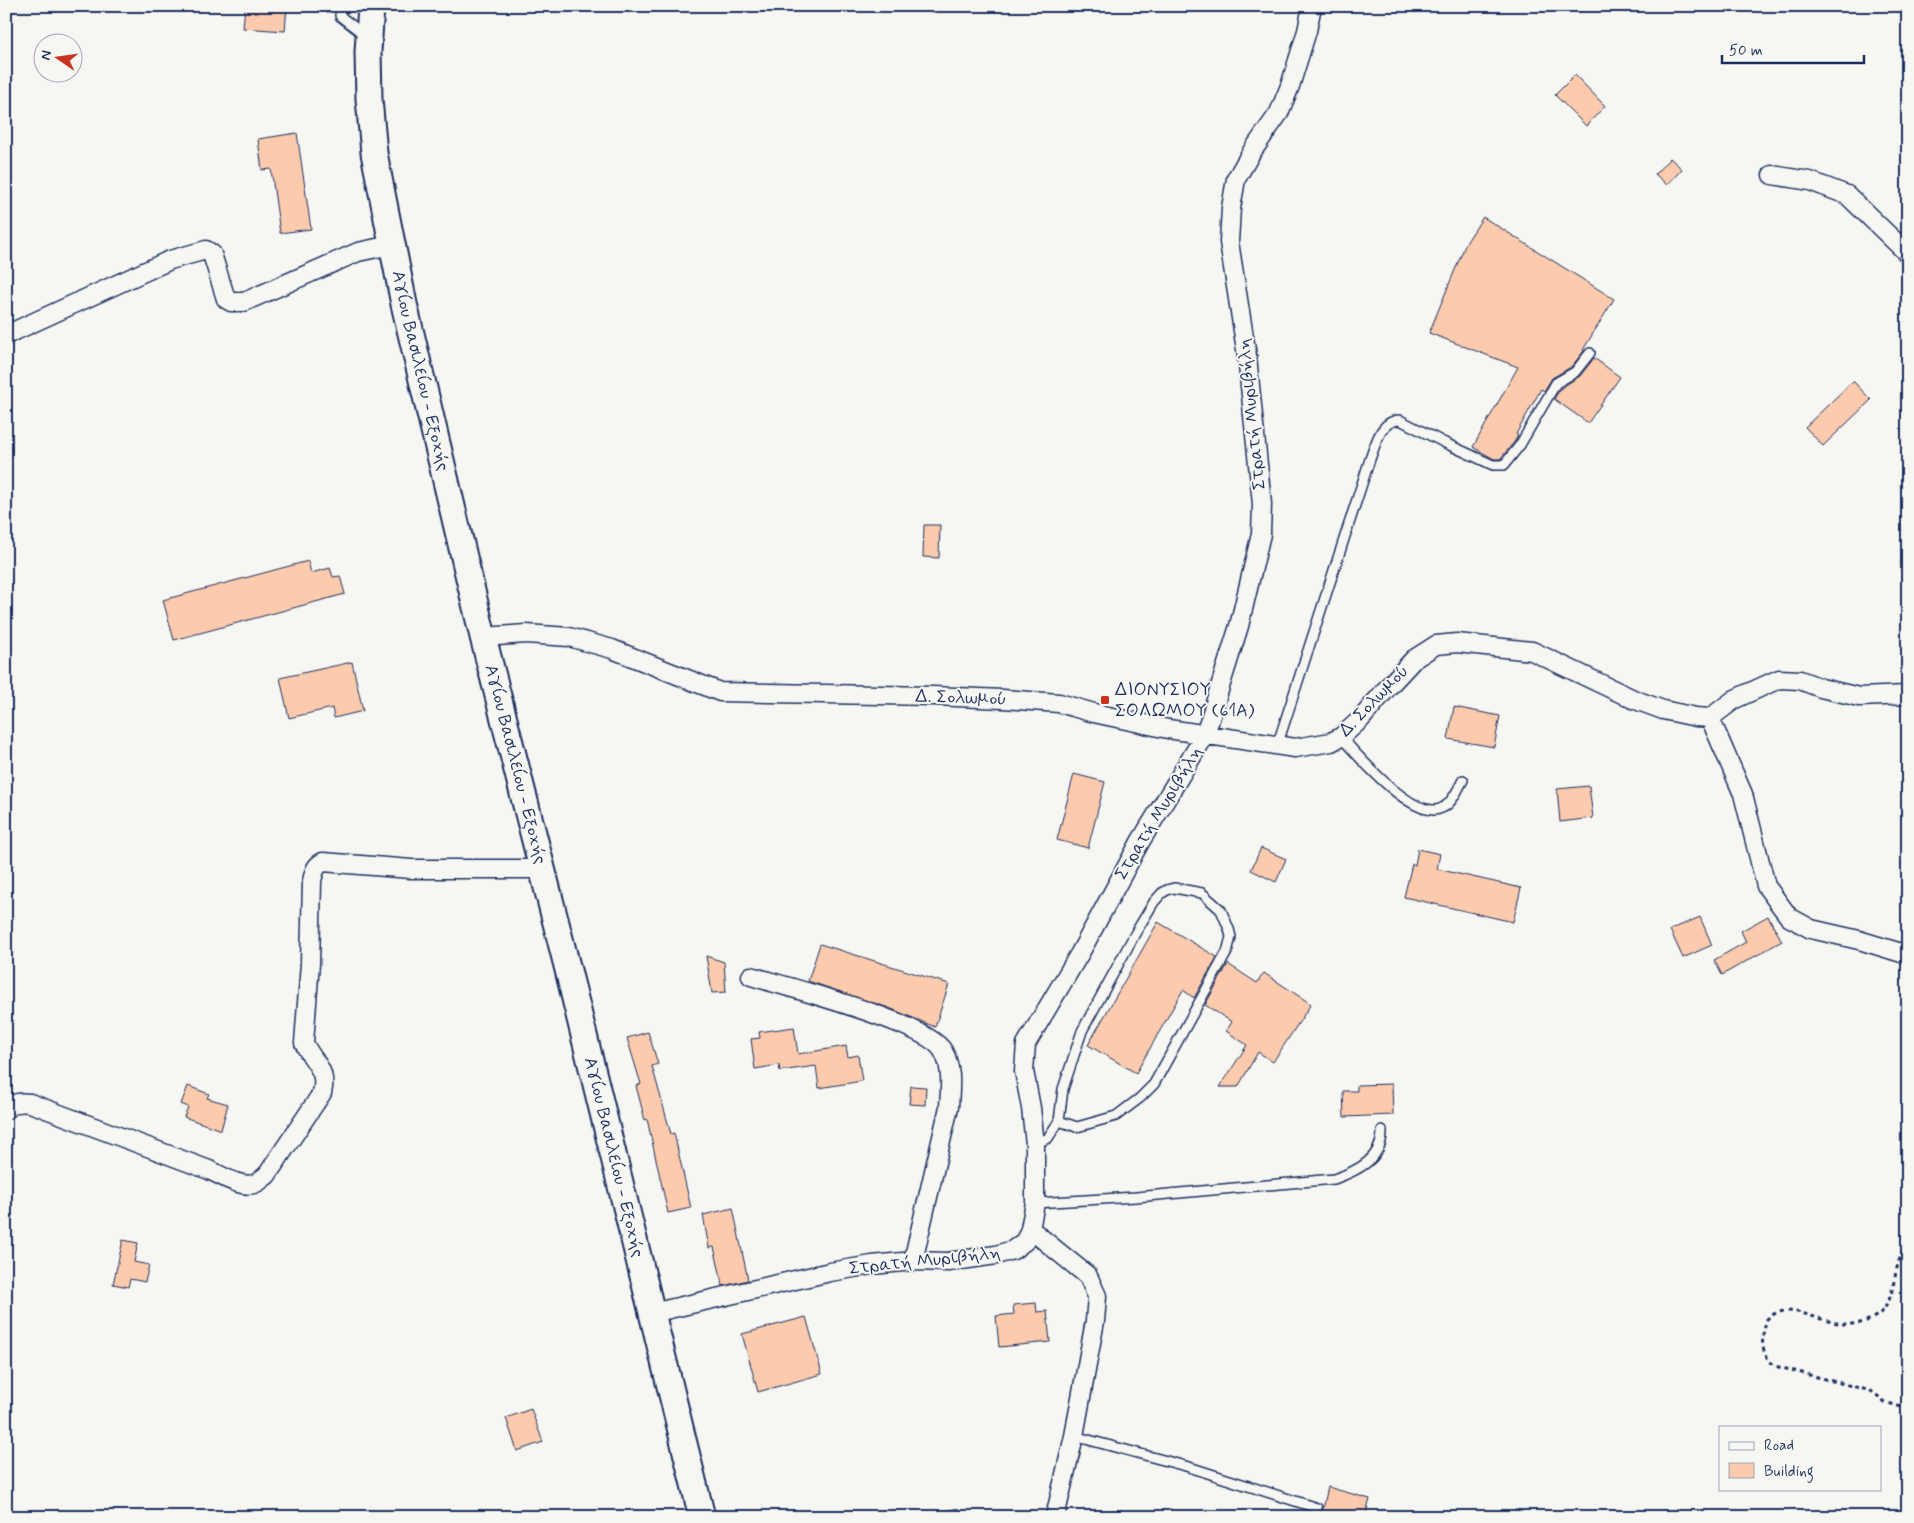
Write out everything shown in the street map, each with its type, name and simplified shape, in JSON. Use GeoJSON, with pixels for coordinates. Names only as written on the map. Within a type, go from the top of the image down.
{"type":"FeatureCollection","features":[{"type":"Feature","properties":{"kind":"main road","name":"Αγίου Βασιλείου - Εξοχής"},"geometry":{"type":"LineString","coordinates":[[371,6],[369,100],[374,153],[391,245],[483,637],[702,1517]]}},
{"type":"Feature","properties":{"kind":"street","name":"Στρατή Μυριβήλη"},"geometry":{"type":"LineString","coordinates":[[652,1313],[830,1272],[913,1261],[948,1262],[996,1255],[1013,1250],[1025,1241],[1030,1229],[1035,1203],[1035,1144],[1024,1071],[1026,1044],[1080,952],[1140,842],[1205,736],[1239,626],[1261,534],[1262,504],[1247,356],[1230,242],[1233,198],[1236,179],[1251,153],[1279,113],[1299,59],[1312,6]]}},
{"type":"Feature","properties":{"kind":"street"},"geometry":{"type":"LineString","coordinates":[[1772,175],[1810,181],[1847,195],[1908,254]]}},
{"type":"Feature","properties":{"kind":"street"},"geometry":{"type":"LineString","coordinates":[[6,335],[170,260],[198,251],[206,250],[212,254],[226,299],[231,302],[244,302],[358,252],[391,245]]}},
{"type":"Feature","properties":{"kind":"street","name":"Δ. Σολωμού"},"geometry":{"type":"LineString","coordinates":[[483,637],[526,634],[569,637],[612,649],[720,692],[933,696],[1059,703],[1136,723],[1205,736],[1296,748],[1331,742],[1341,737],[1361,719],[1414,659],[1436,645],[1456,643],[1532,651],[1633,699],[1663,710],[1710,718]]}},
{"type":"Feature","properties":{"kind":"street"},"geometry":{"type":"LineString","coordinates":[[1908,695],[1859,697],[1821,688],[1800,680],[1779,679],[1735,699],[1710,718],[1743,794],[1766,886],[1789,917],[1811,929],[1859,940],[1908,955]]}},
{"type":"Feature","properties":{"kind":"street"},"geometry":{"type":"LineString","coordinates":[[6,1110],[11,1105],[20,1102],[30,1103],[231,1180],[246,1185],[255,1184],[267,1175],[322,1093],[323,1072],[308,1052],[304,1043],[310,963],[312,881],[314,871],[318,865],[323,862],[411,869],[542,869]]}},
{"type":"Feature","properties":{"kind":"street"},"geometry":{"type":"LineString","coordinates":[[752,976],[894,1020],[935,1041],[942,1049],[948,1062],[950,1082],[949,1108],[913,1261]]}},
{"type":"Feature","properties":{"kind":"street"},"geometry":{"type":"LineString","coordinates":[[1030,1229],[1088,1276],[1097,1296],[1095,1321],[1074,1436],[1055,1517]]}},
{"type":"Feature","properties":{"kind":"lane"},"geometry":{"type":"LineString","coordinates":[[341,6],[340,16],[369,38]]}},
{"type":"Feature","properties":{"kind":"lane"},"geometry":{"type":"LineString","coordinates":[[1278,746],[1370,459],[1381,431],[1387,422],[1400,420],[1493,465],[1504,465],[1520,445],[1556,383],[1575,372],[1590,353]]}},
{"type":"Feature","properties":{"kind":"lane"},"geometry":{"type":"LineString","coordinates":[[1341,737],[1366,765],[1411,804],[1422,808],[1432,811],[1443,808],[1454,797],[1463,780]]}},
{"type":"Feature","properties":{"kind":"lane"},"geometry":{"type":"LineString","coordinates":[[1035,1144],[1048,1138],[1059,1121],[1064,1088],[1082,1031],[1154,902],[1167,890],[1174,888],[1202,893],[1220,910],[1231,937],[1227,952],[1154,1084],[1140,1098],[1116,1116],[1077,1127],[1059,1121]]}},
{"type":"Feature","properties":{"kind":"lane"},"geometry":{"type":"LineString","coordinates":[[1035,1203],[1174,1194],[1334,1179],[1370,1161],[1379,1148],[1382,1130]]}},
{"type":"Feature","properties":{"kind":"lane"},"geometry":{"type":"LineString","coordinates":[[1074,1436],[1189,1467],[1317,1508]]}},
{"type":"Feature","properties":{"kind":"lane"},"geometry":{"type":"LineString","coordinates":[[942,1517],[956,1514]]}},
{"type":"Feature","properties":{"kind":"path"},"geometry":{"type":"LineString","coordinates":[[1908,1244],[1900,1257],[1888,1303],[1881,1313],[1868,1321],[1856,1324],[1839,1324],[1797,1312],[1779,1311],[1766,1319],[1761,1344],[1764,1355],[1775,1366],[1871,1391],[1886,1402],[1908,1409]]}},
{"type":"Feature","properties":{"kind":"building"},"geometry":{"type":"Polygon","coordinates":[[[245,6],[287,6],[285,31],[243,28],[245,6]]]}},
{"type":"Feature","properties":{"kind":"building"},"geometry":{"type":"Polygon","coordinates":[[[1575,75],[1605,106],[1586,126],[1555,95],[1575,75]]]}},
{"type":"Feature","properties":{"kind":"building"},"geometry":{"type":"Polygon","coordinates":[[[297,133],[311,229],[280,233],[271,169],[262,170],[258,139],[297,133]]]}},
{"type":"Feature","properties":{"kind":"building"},"geometry":{"type":"Polygon","coordinates":[[[1670,158],[1682,169],[1667,185],[1655,174],[1670,158]]]}},
{"type":"Feature","properties":{"kind":"building"},"geometry":{"type":"Polygon","coordinates":[[[1483,217],[1614,299],[1584,351],[1571,367],[1552,378],[1544,391],[1541,389],[1516,434],[1518,435],[1515,441],[1500,459],[1494,459],[1473,447],[1518,367],[1429,333],[1466,243],[1483,217]]]}},
{"type":"Feature","properties":{"kind":"building"},"geometry":{"type":"Polygon","coordinates":[[[1594,358],[1620,377],[1588,423],[1554,399],[1561,388],[1580,376],[1594,358]]]}},
{"type":"Feature","properties":{"kind":"building"},"geometry":{"type":"Polygon","coordinates":[[[1853,381],[1871,400],[1823,446],[1805,427],[1853,381]]]}},
{"type":"Feature","properties":{"kind":"building"},"geometry":{"type":"Polygon","coordinates":[[[924,525],[940,525],[939,558],[923,557],[924,525]]]}},
{"type":"Feature","properties":{"kind":"building"},"geometry":{"type":"Polygon","coordinates":[[[308,561],[311,573],[330,568],[333,577],[340,576],[345,594],[174,640],[163,600],[308,561]]]}},
{"type":"Feature","properties":{"kind":"building"},"geometry":{"type":"Polygon","coordinates":[[[352,662],[363,711],[334,718],[332,708],[289,718],[280,678],[352,662]]]}},
{"type":"Feature","properties":{"kind":"building"},"geometry":{"type":"Polygon","coordinates":[[[1454,707],[1500,716],[1494,747],[1448,739],[1454,707]]]}},
{"type":"Feature","properties":{"kind":"building"},"geometry":{"type":"Polygon","coordinates":[[[1074,774],[1105,782],[1088,848],[1057,840],[1074,774]]]}},
{"type":"Feature","properties":{"kind":"building"},"geometry":{"type":"Polygon","coordinates":[[[1589,786],[1593,818],[1560,822],[1557,789],[1589,786]]]}},
{"type":"Feature","properties":{"kind":"building"},"geometry":{"type":"Polygon","coordinates":[[[1261,848],[1286,859],[1276,882],[1251,870],[1261,848]]]}},
{"type":"Feature","properties":{"kind":"building"},"geometry":{"type":"Polygon","coordinates":[[[1418,849],[1440,854],[1437,869],[1521,888],[1513,922],[1404,897],[1412,864],[1415,865],[1418,849]]]}},
{"type":"Feature","properties":{"kind":"building"},"geometry":{"type":"Polygon","coordinates":[[[1768,916],[1782,941],[1722,975],[1714,960],[1746,942],[1741,931],[1768,916]]]}},
{"type":"Feature","properties":{"kind":"building"},"geometry":{"type":"Polygon","coordinates":[[[1700,917],[1712,945],[1683,958],[1670,930],[1700,917]]]}},
{"type":"Feature","properties":{"kind":"building"},"geometry":{"type":"Polygon","coordinates":[[[1158,922],[1217,957],[1194,998],[1183,990],[1136,1073],[1088,1045],[1158,922]]]}},
{"type":"Feature","properties":{"kind":"building"},"geometry":{"type":"Polygon","coordinates":[[[820,944],[949,984],[935,1027],[889,1008],[808,981],[820,944]]]}},
{"type":"Feature","properties":{"kind":"building"},"geometry":{"type":"Polygon","coordinates":[[[706,956],[724,962],[726,992],[712,993],[706,956]]]}},
{"type":"Feature","properties":{"kind":"building"},"geometry":{"type":"Polygon","coordinates":[[[1228,964],[1257,983],[1264,973],[1311,1004],[1273,1062],[1258,1052],[1238,1087],[1220,1087],[1247,1045],[1226,1031],[1232,1022],[1205,1005],[1228,964]]]}},
{"type":"Feature","properties":{"kind":"building"},"geometry":{"type":"Polygon","coordinates":[[[794,1027],[798,1054],[846,1046],[848,1057],[858,1055],[862,1081],[819,1088],[816,1066],[780,1071],[779,1065],[755,1069],[751,1039],[760,1038],[759,1032],[794,1027]]]}},
{"type":"Feature","properties":{"kind":"building"},"geometry":{"type":"Polygon","coordinates":[[[648,1032],[658,1064],[652,1066],[671,1134],[674,1133],[691,1208],[668,1213],[647,1119],[645,1120],[636,1086],[641,1084],[627,1038],[648,1032]]]}},
{"type":"Feature","properties":{"kind":"building"},"geometry":{"type":"Polygon","coordinates":[[[1392,1084],[1393,1115],[1344,1117],[1343,1091],[1357,1091],[1357,1085],[1392,1084]]]}},
{"type":"Feature","properties":{"kind":"building"},"geometry":{"type":"Polygon","coordinates":[[[188,1086],[209,1094],[207,1098],[228,1104],[221,1130],[184,1117],[188,1107],[181,1104],[188,1086]]]}},
{"type":"Feature","properties":{"kind":"building"},"geometry":{"type":"Polygon","coordinates":[[[911,1086],[926,1087],[925,1105],[909,1104],[911,1086]]]}},
{"type":"Feature","properties":{"kind":"building"},"geometry":{"type":"Polygon","coordinates":[[[733,1208],[748,1280],[723,1286],[714,1247],[709,1248],[703,1215],[733,1208]]]}},
{"type":"Feature","properties":{"kind":"building"},"geometry":{"type":"Polygon","coordinates":[[[123,1240],[138,1243],[134,1262],[149,1265],[145,1282],[130,1279],[128,1287],[113,1284],[123,1240]]]}},
{"type":"Feature","properties":{"kind":"building"},"geometry":{"type":"Polygon","coordinates":[[[1036,1303],[1037,1312],[1047,1311],[1050,1342],[999,1347],[996,1316],[1014,1314],[1013,1305],[1036,1303]]]}},
{"type":"Feature","properties":{"kind":"building"},"geometry":{"type":"Polygon","coordinates":[[[806,1317],[822,1374],[758,1392],[742,1334],[806,1317]]]}},
{"type":"Feature","properties":{"kind":"building"},"geometry":{"type":"Polygon","coordinates":[[[531,1409],[543,1442],[517,1451],[506,1418],[531,1409]]]}},
{"type":"Feature","properties":{"kind":"building"},"geometry":{"type":"Polygon","coordinates":[[[1328,1487],[1370,1499],[1365,1517],[1319,1517],[1323,1509],[1328,1487]]]}},
{"type":"Feature","properties":{"kind":"place","name":"ΔΙΟΝΥΣΙΟΥ ΣΟΛΩΜΟΥ (61Α)"},"geometry":{"type":"Point","coordinates":[1105,700]}}]}
